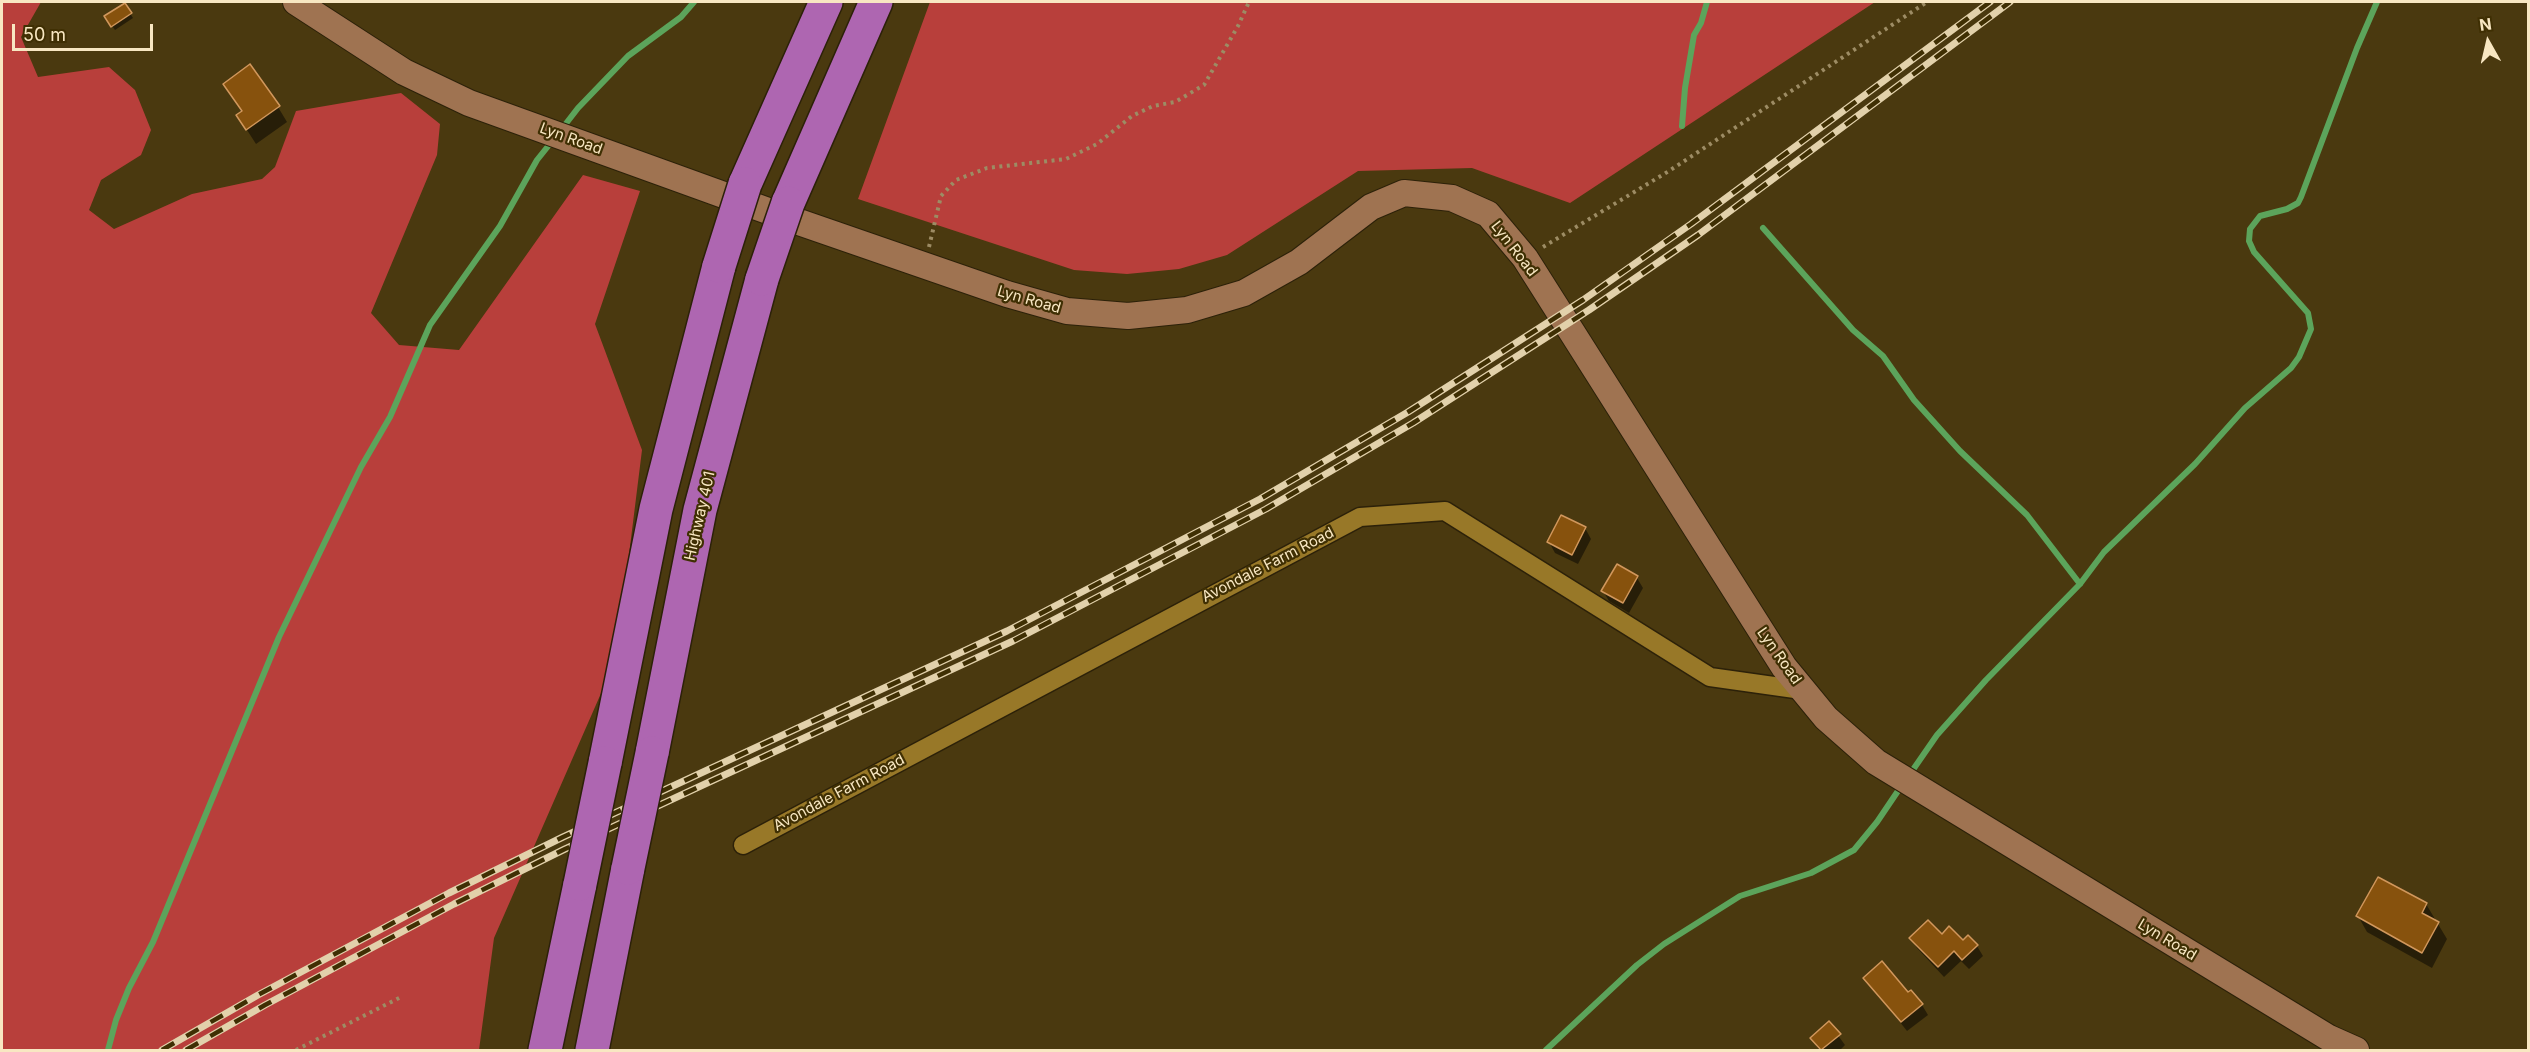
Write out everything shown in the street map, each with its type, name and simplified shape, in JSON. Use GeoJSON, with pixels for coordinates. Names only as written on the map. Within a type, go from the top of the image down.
{"type":"FeatureCollection","features":[{"type":"Feature","properties":{"kind":"highway"},"geometry":{"type":"LineString","coordinates":[[545,1050],[656,509],[719,266],[745,184],[826,2]]}},
{"type":"Feature","properties":{"kind":"highway","name":"Highway 401"},"geometry":{"type":"LineString","coordinates":[[592,1050],[700,510],[762,279],[788,202],[876,2]]}},
{"type":"Feature","properties":{"kind":"main road","name":"Lyn Road"},"geometry":{"type":"LineString","coordinates":[[296,2],[404,72],[469,103],[793,220],[1007,294],[1067,311],[1128,316],[1187,310],[1244,293],[1299,262],[1371,207],[1404,193],[1452,198],[1488,214],[1525,258],[1784,667],[1826,718],[1876,762],[2329,1038],[2356,1050]]}},
{"type":"Feature","properties":{"kind":"street","name":"Avondale Farm Road"},"geometry":{"type":"LineString","coordinates":[[743,844],[1360,517],[1445,511],[1710,677],[1803,690]]}},
{"type":"Feature","properties":{"kind":"path"},"geometry":{"type":"LineString","coordinates":[[923,265],[941,196],[956,180],[987,168],[1066,159],[1097,144],[1132,116],[1153,106],[1175,102],[1204,85],[1249,2]]}},
{"type":"Feature","properties":{"kind":"path"},"geometry":{"type":"LineString","coordinates":[[1525,258],[1679,164],[1927,2]]}},
{"type":"Feature","properties":{"kind":"path"},"geometry":{"type":"LineString","coordinates":[[296,1050],[403,996]]}},
{"type":"Feature","properties":{"kind":"shaded area"},"geometry":{"type":"Polygon","coordinates":[[[2,2],[41,2],[21,37],[38,77],[109,67],[135,90],[151,130],[141,155],[101,180],[89,210],[114,229],[192,194],[262,179],[275,167],[296,111],[401,93],[440,124],[437,155],[371,313],[399,345],[459,350],[583,175],[640,191],[595,324],[642,450],[616,659],[494,938],[479,1050],[2,1050],[2,2]]]}},
{"type":"Feature","properties":{"kind":"shaded area"},"geometry":{"type":"Polygon","coordinates":[[[930,2],[1875,2],[1570,203],[1472,168],[1358,171],[1227,255],[1179,269],[1127,274],[1074,270],[858,199],[930,2]]]}},
{"type":"Feature","properties":{"kind":"building"},"geometry":{"type":"Polygon","coordinates":[[[125,3],[132,13],[111,27],[104,16],[125,3]]]}},
{"type":"Feature","properties":{"kind":"building"},"geometry":{"type":"Polygon","coordinates":[[[250,64],[280,106],[246,130],[236,115],[242,111],[223,84],[250,64]]]}},
{"type":"Feature","properties":{"kind":"building"},"geometry":{"type":"Polygon","coordinates":[[[1561,515],[1586,527],[1572,555],[1547,542],[1561,515]]]}},
{"type":"Feature","properties":{"kind":"building"},"geometry":{"type":"Polygon","coordinates":[[[1617,564],[1638,576],[1623,603],[1601,591],[1617,564]]]}},
{"type":"Feature","properties":{"kind":"building"},"geometry":{"type":"Polygon","coordinates":[[[2378,877],[2427,903],[2422,913],[2439,922],[2422,953],[2356,916],[2378,877]]]}},
{"type":"Feature","properties":{"kind":"building"},"geometry":{"type":"Polygon","coordinates":[[[1928,920],[1942,934],[1949,926],[1963,940],[1968,935],[1978,945],[1962,960],[1954,951],[1938,967],[1909,938],[1928,920]]]}},
{"type":"Feature","properties":{"kind":"building"},"geometry":{"type":"Polygon","coordinates":[[[1882,961],[1908,992],[1911,990],[1923,1004],[1901,1022],[1863,978],[1882,961]]]}},
{"type":"Feature","properties":{"kind":"building"},"geometry":{"type":"Polygon","coordinates":[[[1829,1021],[1841,1034],[1821,1050],[1810,1038],[1829,1021]]]}},
{"type":"Feature","properties":{"kind":"waterway"},"geometry":{"type":"LineString","coordinates":[[561,130],[578,108],[628,56],[681,17],[694,2]]}},
{"type":"Feature","properties":{"kind":"waterway"},"geometry":{"type":"LineString","coordinates":[[1682,126],[1685,88],[1694,35],[1701,23],[1707,2]]}},
{"type":"Feature","properties":{"kind":"waterway"},"geometry":{"type":"LineString","coordinates":[[1910,774],[1937,735],[1986,680],[2080,584],[2104,552],[2195,464],[2245,408],[2291,368],[2299,357],[2311,329],[2308,313],[2254,252],[2249,241],[2250,229],[2260,216],[2287,209],[2298,203],[2377,2]]}},
{"type":"Feature","properties":{"kind":"waterway"},"geometry":{"type":"LineString","coordinates":[[108,1050],[116,1020],[129,988],[153,942],[279,637],[361,467],[390,417],[430,325],[500,226],[537,160],[553,140]]}},
{"type":"Feature","properties":{"kind":"waterway"},"geometry":{"type":"LineString","coordinates":[[1763,228],[1853,330],[1883,356],[1914,400],[1960,451],[2027,515],[2080,584]]}},
{"type":"Feature","properties":{"kind":"waterway"},"geometry":{"type":"LineString","coordinates":[[1546,1050],[1637,965],[1664,944],[1740,896],[1811,873],[1854,850],[1877,822],[1902,785]]}},
{"type":"Feature","properties":{"kind":"railway"},"geometry":{"type":"LineString","coordinates":[[162,1050],[258,995],[449,893],[563,837],[1007,631],[1260,499],[1408,412],[1583,300],[1691,224],[1990,2]]}},
{"type":"Feature","properties":{"kind":"railway"},"geometry":{"type":"LineString","coordinates":[[186,1050],[454,904],[565,849],[1013,641],[1266,509],[1413,423],[1589,310],[1698,235],[2010,2]]}}]}
